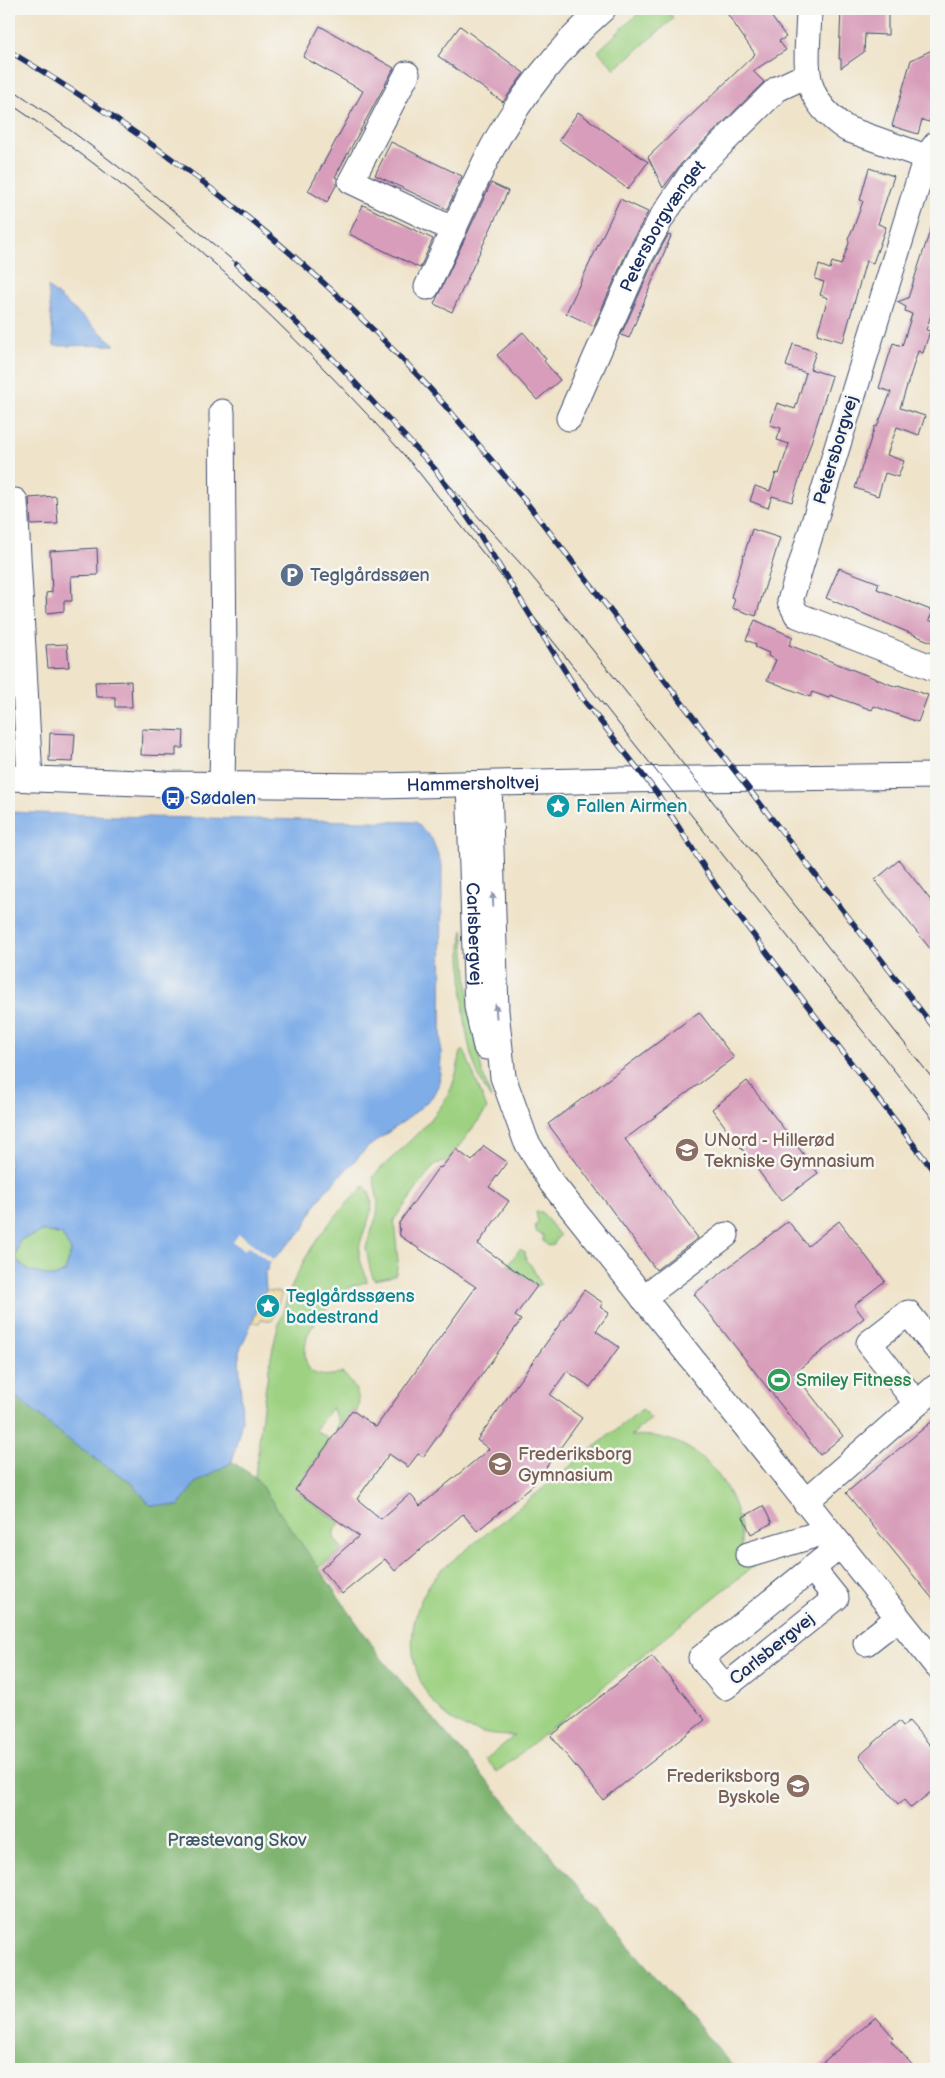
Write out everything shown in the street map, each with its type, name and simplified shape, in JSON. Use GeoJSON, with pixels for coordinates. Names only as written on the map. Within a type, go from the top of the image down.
{"type":"FeatureCollection","features":[{"type":"Feature","properties":{"kind":"street"},"geometry":{"type":"LineString","coordinates":[[427,287],[491,152],[514,112],[554,58],[603,9]]}},
{"type":"Feature","properties":{"kind":"street"},"geometry":{"type":"LineString","coordinates":[[809,9],[807,75],[812,95],[820,105],[847,128],[931,151]]}},
{"type":"Feature","properties":{"kind":"street"},"geometry":{"type":"LineString","coordinates":[[407,74],[351,181],[454,230]]}},
{"type":"Feature","properties":{"kind":"street","name":"Petersborgvænget"},"geometry":{"type":"LineString","coordinates":[[569,418],[641,255],[662,217],[691,174],[777,89],[807,75]]}},
{"type":"Feature","properties":{"kind":"street","name":"Petersborgvej"},"geometry":{"type":"LineString","coordinates":[[931,151],[790,601],[797,615],[936,669]]}},
{"type":"Feature","properties":{"kind":"street"},"geometry":{"type":"LineString","coordinates":[[222,412],[224,666],[222,784]]}},
{"type":"Feature","properties":{"kind":"street"},"geometry":{"type":"LineString","coordinates":[[15,500],[19,779]]}},
{"type":"Feature","properties":{"kind":"street","name":"Hammersholtvej"},"geometry":{"type":"LineString","coordinates":[[19,779],[380,786],[616,780],[936,776]]}},
{"type":"Feature","properties":{"kind":"street","name":"Carlsbergvej"},"geometry":{"type":"LineString","coordinates":[[479,784],[496,1011],[503,1077],[526,1140],[551,1182],[936,1665]]}},
{"type":"Feature","properties":{"kind":"street"},"geometry":{"type":"LineString","coordinates":[[643,1298],[726,1235]]}},
{"type":"Feature","properties":{"kind":"street"},"geometry":{"type":"LineString","coordinates":[[917,1404],[869,1343],[908,1313],[936,1348]]}},
{"type":"Feature","properties":{"kind":"street"},"geometry":{"type":"LineString","coordinates":[[805,1502],[936,1387]]}},
{"type":"Feature","properties":{"kind":"street"},"geometry":{"type":"LineString","coordinates":[[748,1555],[834,1538]]}},
{"type":"Feature","properties":{"kind":"street","name":"Carlsbergvej"},"geometry":{"type":"LineString","coordinates":[[812,1568],[836,1598],[725,1688],[701,1658],[812,1568],[834,1538]]}},
{"type":"Feature","properties":{"kind":"street"},"geometry":{"type":"LineString","coordinates":[[866,1643],[898,1618]]}},
{"type":"Feature","properties":{"kind":"green space"},"geometry":{"type":"Polygon","coordinates":[[[643,9],[669,9],[673,19],[615,69],[598,51],[643,9]]]}},
{"type":"Feature","properties":{"kind":"green space"},"geometry":{"type":"Polygon","coordinates":[[[463,930],[471,1020],[482,1071],[491,1099],[476,1070],[467,1038],[461,962],[463,930]]]}},
{"type":"Feature","properties":{"kind":"green space"},"geometry":{"type":"Polygon","coordinates":[[[464,1050],[487,1109],[447,1162],[435,1164],[394,1220],[398,1261],[396,1274],[374,1280],[366,1247],[377,1215],[378,1202],[373,1176],[437,1112],[451,1089],[461,1052],[464,1050]]]}},
{"type":"Feature","properties":{"kind":"green space"},"geometry":{"type":"Polygon","coordinates":[[[364,1186],[370,1193],[372,1201],[359,1252],[367,1282],[349,1288],[327,1308],[309,1332],[305,1346],[306,1363],[309,1368],[313,1372],[323,1375],[343,1373],[354,1387],[359,1402],[356,1413],[352,1410],[336,1432],[338,1423],[332,1407],[315,1430],[330,1440],[295,1490],[340,1523],[334,1531],[334,1538],[343,1550],[318,1568],[255,1477],[262,1418],[277,1329],[298,1273],[324,1230],[364,1186]]]}},
{"type":"Feature","properties":{"kind":"green space"},"geometry":{"type":"Polygon","coordinates":[[[536,1212],[542,1212],[560,1236],[556,1239],[554,1245],[548,1246],[543,1241],[543,1235],[536,1232],[535,1225],[538,1223],[536,1212]]]}},
{"type":"Feature","properties":{"kind":"green space"},"geometry":{"type":"Polygon","coordinates":[[[44,1231],[62,1235],[72,1251],[65,1272],[54,1277],[29,1271],[15,1258],[20,1240],[44,1231]]]}},
{"type":"Feature","properties":{"kind":"green space"},"geometry":{"type":"Polygon","coordinates":[[[520,1249],[525,1252],[526,1261],[531,1265],[541,1284],[537,1286],[508,1265],[520,1249]]]}},
{"type":"Feature","properties":{"kind":"green space","name":"Præstevang Skov"},"geometry":{"type":"Polygon","coordinates":[[[9,1387],[13,1395],[78,1447],[133,1484],[150,1505],[179,1506],[195,1483],[232,1462],[255,1477],[382,1659],[735,2069],[9,2069],[9,1387]]]}},
{"type":"Feature","properties":{"kind":"green space"},"geometry":{"type":"Polygon","coordinates":[[[642,1409],[651,1418],[631,1436],[655,1436],[676,1442],[695,1453],[712,1467],[725,1485],[734,1505],[740,1527],[741,1550],[755,1565],[497,1772],[486,1759],[514,1736],[490,1734],[466,1728],[452,1720],[435,1705],[423,1687],[416,1668],[412,1647],[414,1626],[419,1606],[428,1586],[442,1569],[642,1409]]]}},
{"type":"Feature","properties":{"kind":"sand","name":"Teglgårdssøens badestrand"},"geometry":{"type":"Polygon","coordinates":[[[266,1290],[282,1293],[272,1321],[261,1319],[259,1323],[252,1322],[266,1290]]]}},
{"type":"Feature","properties":{"kind":"water"},"geometry":{"type":"Polygon","coordinates":[[[48,287],[115,345],[54,346],[48,287]]]}},
{"type":"Feature","properties":{"kind":"water"},"geometry":{"type":"Polygon","coordinates":[[[9,812],[144,817],[416,822],[432,839],[442,865],[441,1058],[439,1084],[432,1097],[411,1116],[368,1147],[324,1193],[314,1207],[303,1230],[270,1262],[265,1274],[266,1290],[239,1352],[242,1421],[232,1462],[195,1483],[179,1506],[150,1505],[133,1484],[78,1447],[13,1395],[9,1387],[9,942],[12,937],[9,931],[9,812]],[[44,1231],[20,1240],[15,1258],[29,1271],[54,1277],[65,1272],[71,1251],[62,1235],[44,1231]]]}},
{"type":"Feature","properties":{"kind":"pier"},"geometry":{"type":"Polygon","coordinates":[[[239,1234],[273,1259],[270,1262],[248,1246],[245,1250],[233,1242],[239,1234]]]}},
{"type":"Feature","properties":{"kind":"building"},"geometry":{"type":"Polygon","coordinates":[[[724,9],[766,9],[786,37],[779,41],[786,50],[753,71],[764,82],[681,164],[663,188],[648,157],[755,54],[724,9]]]}},
{"type":"Feature","properties":{"kind":"building"},"geometry":{"type":"Polygon","coordinates":[[[841,9],[888,9],[888,35],[865,34],[864,52],[841,68],[841,59],[839,59],[841,9]]]}},
{"type":"Feature","properties":{"kind":"building"},"geometry":{"type":"Polygon","coordinates":[[[320,26],[394,68],[335,177],[337,178],[337,184],[327,202],[308,191],[363,91],[303,57],[320,26]]]}},
{"type":"Feature","properties":{"kind":"building"},"geometry":{"type":"Polygon","coordinates":[[[460,26],[524,73],[503,102],[438,56],[460,26]]]}},
{"type":"Feature","properties":{"kind":"building"},"geometry":{"type":"Polygon","coordinates":[[[936,48],[936,100],[929,122],[922,120],[918,134],[892,126],[911,60],[936,48]]]}},
{"type":"Feature","properties":{"kind":"building"},"geometry":{"type":"Polygon","coordinates":[[[578,112],[648,162],[628,189],[559,140],[578,112]]]}},
{"type":"Feature","properties":{"kind":"building"},"geometry":{"type":"Polygon","coordinates":[[[391,142],[462,176],[447,209],[375,175],[391,142]]]}},
{"type":"Feature","properties":{"kind":"building"},"geometry":{"type":"Polygon","coordinates":[[[869,168],[894,176],[878,224],[886,227],[873,263],[866,261],[843,342],[817,334],[828,298],[820,295],[824,282],[815,279],[819,265],[830,269],[832,262],[841,265],[849,243],[848,238],[863,201],[860,200],[869,168]]]}},
{"type":"Feature","properties":{"kind":"building"},"geometry":{"type":"Polygon","coordinates":[[[491,183],[508,191],[452,312],[434,304],[491,183]]]}},
{"type":"Feature","properties":{"kind":"building"},"geometry":{"type":"Polygon","coordinates":[[[620,199],[648,212],[628,249],[594,326],[566,313],[620,199]]]}},
{"type":"Feature","properties":{"kind":"building"},"geometry":{"type":"Polygon","coordinates":[[[363,205],[433,239],[420,268],[349,234],[363,205]]]}},
{"type":"Feature","properties":{"kind":"building"},"geometry":{"type":"Polygon","coordinates":[[[933,222],[936,223],[936,299],[926,330],[930,331],[923,353],[918,351],[900,408],[925,416],[919,435],[897,427],[887,455],[904,461],[898,477],[885,473],[878,496],[855,488],[875,426],[877,427],[891,392],[879,388],[893,343],[902,346],[912,314],[905,311],[906,307],[897,302],[908,298],[933,222]]]}},
{"type":"Feature","properties":{"kind":"building"},"geometry":{"type":"Polygon","coordinates":[[[668,235],[671,236],[629,338],[621,335],[654,261],[668,235]]]}},
{"type":"Feature","properties":{"kind":"building"},"geometry":{"type":"Polygon","coordinates":[[[523,332],[546,359],[544,361],[560,380],[537,400],[497,355],[523,332]]]}},
{"type":"Feature","properties":{"kind":"building"},"geometry":{"type":"Polygon","coordinates":[[[793,344],[816,352],[810,369],[832,376],[792,502],[772,496],[768,508],[750,501],[755,486],[770,491],[776,473],[779,474],[789,444],[777,440],[781,428],[770,425],[777,403],[795,409],[806,373],[786,366],[793,344]]]}},
{"type":"Feature","properties":{"kind":"building"},"geometry":{"type":"Polygon","coordinates":[[[56,496],[58,524],[31,525],[29,498],[56,496]]]}},
{"type":"Feature","properties":{"kind":"building"},"geometry":{"type":"Polygon","coordinates":[[[752,529],[780,538],[756,616],[732,608],[735,599],[731,597],[752,529]]]}},
{"type":"Feature","properties":{"kind":"building"},"geometry":{"type":"Polygon","coordinates":[[[97,548],[98,575],[71,576],[72,601],[64,601],[64,611],[47,613],[46,593],[52,592],[50,551],[97,548]]]}},
{"type":"Feature","properties":{"kind":"building"},"geometry":{"type":"Polygon","coordinates":[[[839,568],[879,583],[877,589],[933,611],[929,620],[936,623],[936,644],[826,598],[839,568]]]}},
{"type":"Feature","properties":{"kind":"building"},"geometry":{"type":"Polygon","coordinates":[[[755,620],[793,637],[789,645],[897,687],[898,685],[928,695],[918,722],[874,706],[872,710],[830,695],[829,698],[812,692],[810,697],[767,680],[776,660],[768,656],[769,653],[755,647],[756,644],[746,640],[755,620]]]}},
{"type":"Feature","properties":{"kind":"building"},"geometry":{"type":"Polygon","coordinates":[[[67,644],[69,667],[48,668],[46,645],[67,644]]]}},
{"type":"Feature","properties":{"kind":"building"},"geometry":{"type":"Polygon","coordinates":[[[131,681],[132,707],[115,707],[115,697],[96,697],[95,682],[131,681]]]}},
{"type":"Feature","properties":{"kind":"building"},"geometry":{"type":"Polygon","coordinates":[[[142,729],[184,731],[183,748],[176,748],[176,756],[141,755],[142,729]]]}},
{"type":"Feature","properties":{"kind":"building"},"geometry":{"type":"Polygon","coordinates":[[[50,733],[75,734],[73,762],[49,761],[50,733]]]}},
{"type":"Feature","properties":{"kind":"building"},"geometry":{"type":"Polygon","coordinates":[[[899,860],[936,907],[936,956],[875,880],[899,860]]]}},
{"type":"Feature","properties":{"kind":"building"},"geometry":{"type":"Polygon","coordinates":[[[699,1012],[734,1058],[625,1139],[698,1238],[656,1270],[548,1124],[699,1012]]]}},
{"type":"Feature","properties":{"kind":"building"},"geometry":{"type":"Polygon","coordinates":[[[747,1081],[818,1173],[781,1201],[712,1109],[747,1081]]]}},
{"type":"Feature","properties":{"kind":"building"},"geometry":{"type":"Polygon","coordinates":[[[484,1146],[507,1162],[489,1187],[509,1201],[478,1244],[537,1286],[515,1316],[521,1320],[423,1457],[418,1454],[408,1467],[389,1454],[357,1499],[381,1519],[410,1494],[420,1506],[489,1449],[477,1440],[584,1290],[603,1303],[600,1307],[609,1313],[596,1331],[619,1347],[590,1387],[567,1371],[550,1395],[582,1418],[533,1485],[477,1531],[463,1514],[395,1571],[385,1559],[342,1594],[321,1569],[359,1536],[295,1490],[352,1410],[376,1427],[476,1287],[400,1236],[399,1223],[438,1168],[442,1167],[456,1149],[472,1161],[484,1146]]]}},
{"type":"Feature","properties":{"kind":"building"},"geometry":{"type":"Polygon","coordinates":[[[788,1221],[808,1246],[839,1221],[885,1281],[854,1305],[864,1318],[794,1373],[843,1436],[820,1455],[694,1294],[788,1221]]]}},
{"type":"Feature","properties":{"kind":"building"},"geometry":{"type":"Polygon","coordinates":[[[936,1418],[936,1603],[846,1493],[936,1418]]]}},
{"type":"Feature","properties":{"kind":"building"},"geometry":{"type":"Polygon","coordinates":[[[763,1506],[772,1523],[751,1534],[743,1517],[763,1506]]]}},
{"type":"Feature","properties":{"kind":"building"},"geometry":{"type":"Polygon","coordinates":[[[652,1656],[705,1720],[603,1800],[551,1736],[652,1656]]]}},
{"type":"Feature","properties":{"kind":"building"},"geometry":{"type":"Polygon","coordinates":[[[899,1721],[903,1726],[909,1721],[936,1752],[936,1788],[911,1808],[904,1800],[898,1804],[859,1756],[899,1721]]]}},
{"type":"Feature","properties":{"kind":"building"},"geometry":{"type":"Polygon","coordinates":[[[876,2017],[894,2038],[891,2041],[916,2069],[815,2069],[876,2017]]]}},
{"type":"Feature","properties":{"kind":"tram line"},"geometry":{"type":"LineString","coordinates":[[9,87],[125,172],[237,264]]}},
{"type":"Feature","properties":{"kind":"tram line"},"geometry":{"type":"LineString","coordinates":[[9,103],[119,183],[223,271],[320,365],[413,465],[936,1123]]}},
{"type":"Feature","properties":{"kind":"tram line"},"geometry":{"type":"LineString","coordinates":[[435,469],[529,573],[591,648],[936,1083]]}},
{"type":"Feature","properties":{"kind":"railway"},"geometry":{"type":"LineString","coordinates":[[9,51],[115,119],[218,194],[316,276],[407,364],[485,452],[530,507],[936,1030]]}},
{"type":"Feature","properties":{"kind":"railway"},"geometry":{"type":"LineString","coordinates":[[237,264],[338,364],[435,469],[483,540],[582,698],[657,793],[716,886],[936,1174]]}},
{"type":"Feature","properties":{"kind":"place","name":"Teglgårdssøen"},"geometry":{"type":"Point","coordinates":[292,575]}},
{"type":"Feature","properties":{"kind":"place","name":"Sødalen"},"geometry":{"type":"Point","coordinates":[173,798]}},
{"type":"Feature","properties":{"kind":"place","name":"Fallen Airmen"},"geometry":{"type":"Point","coordinates":[558,806]}},
{"type":"Feature","properties":{"kind":"place","name":"UNord - Hillerød Tekniske Gymnasium"},"geometry":{"type":"Point","coordinates":[687,1150]}},
{"type":"Feature","properties":{"kind":"place","name":"Teglgårdssøens badestrand"},"geometry":{"type":"Point","coordinates":[268,1306]}},
{"type":"Feature","properties":{"kind":"place","name":"Smiley Fitness"},"geometry":{"type":"Point","coordinates":[779,1380]}},
{"type":"Feature","properties":{"kind":"place","name":"Frederiksborg Gymnasium"},"geometry":{"type":"Point","coordinates":[500,1464]}},
{"type":"Feature","properties":{"kind":"place","name":"Frederiksborg Byskole"},"geometry":{"type":"Point","coordinates":[798,1786]}}]}
